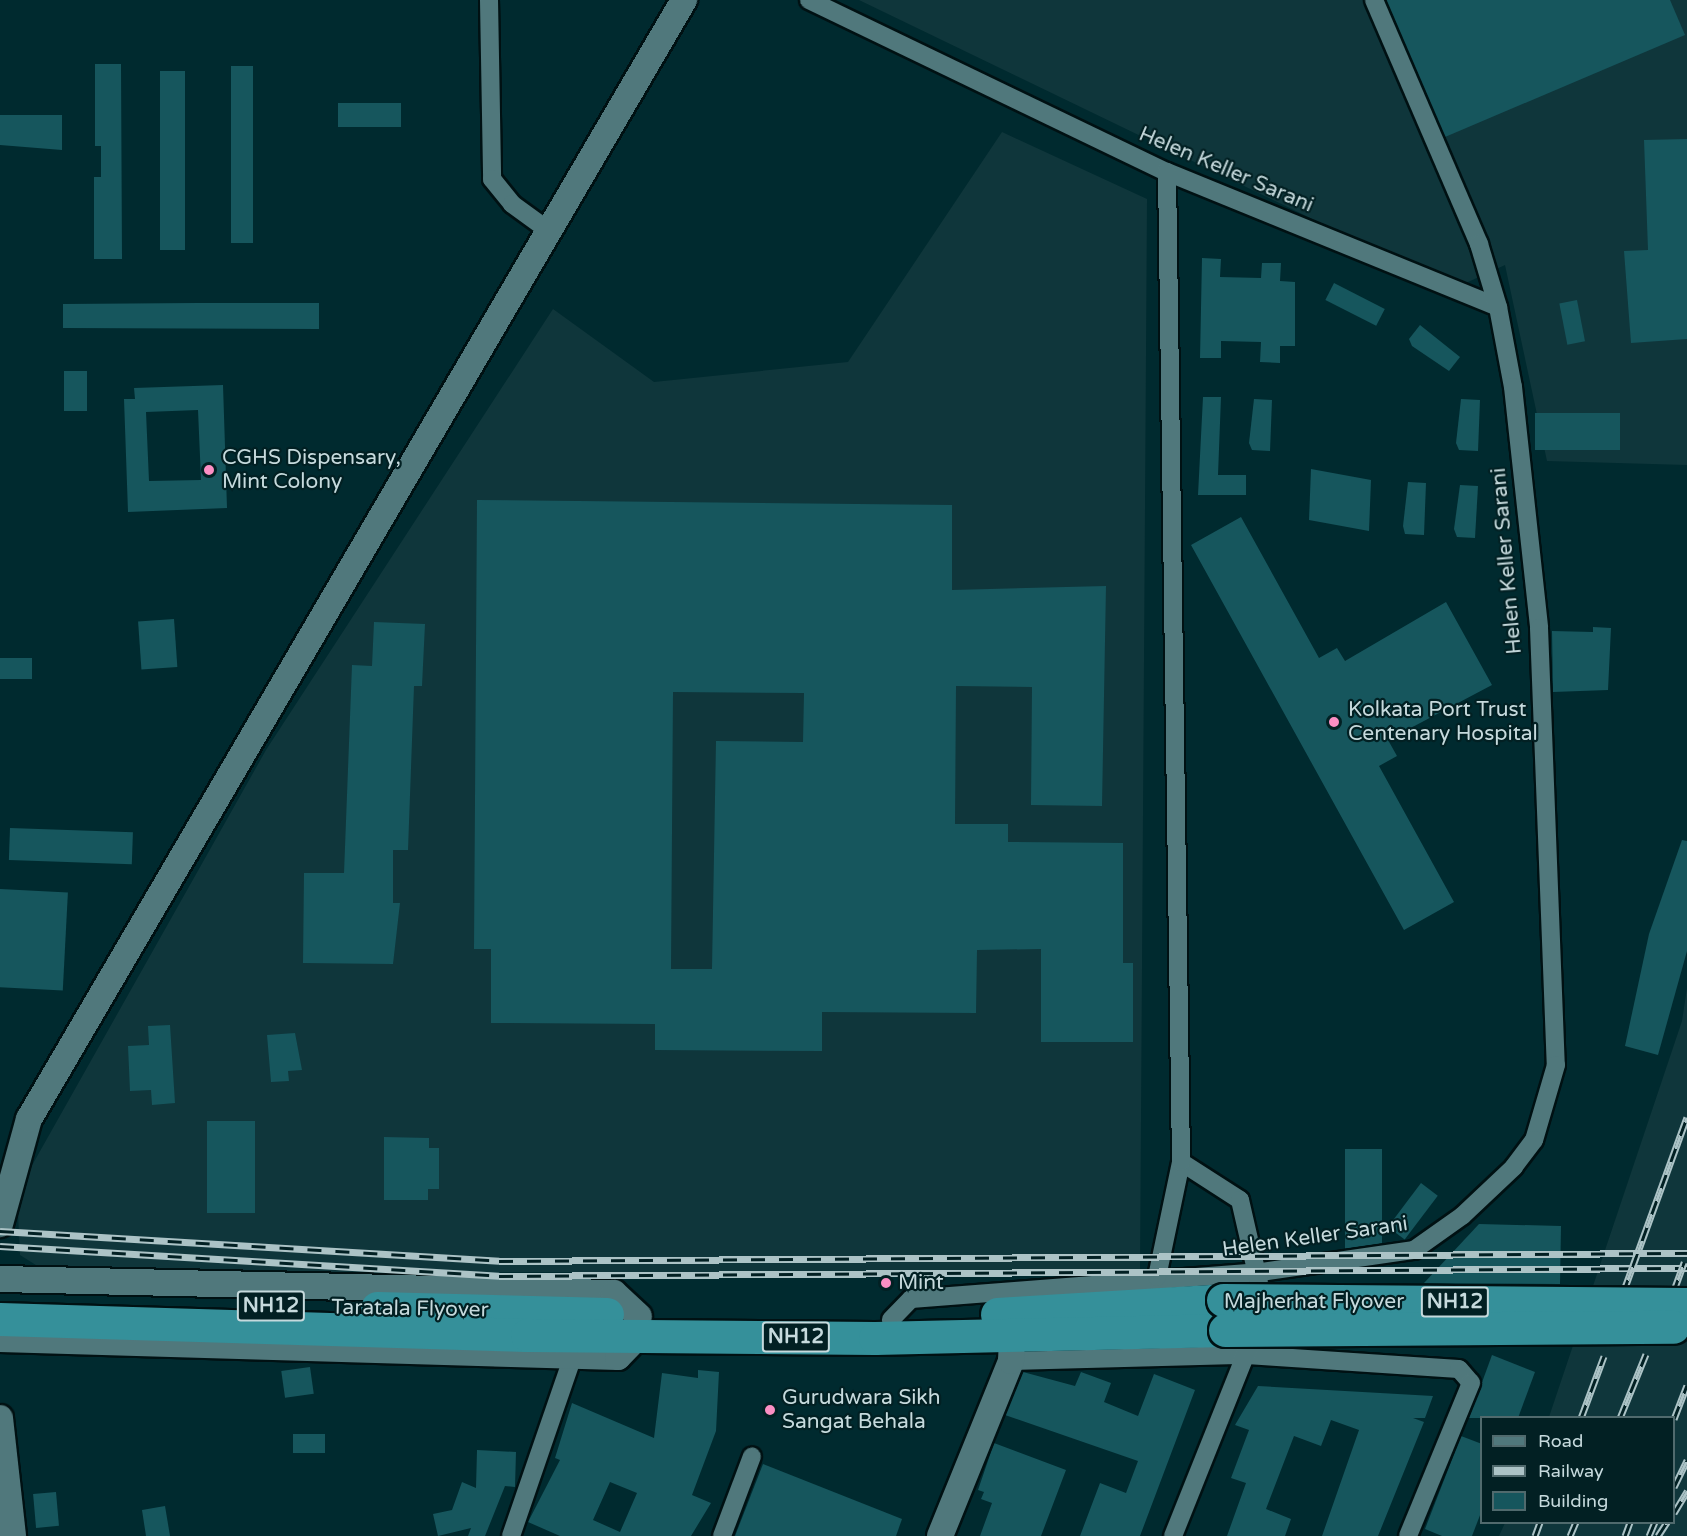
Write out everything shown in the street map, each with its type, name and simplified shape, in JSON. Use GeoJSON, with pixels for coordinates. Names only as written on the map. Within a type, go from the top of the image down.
{"type":"FeatureCollection","features":[{"type":"Feature","properties":{"kind":"highway","name":"Taratala Flyover"},"geometry":{"type":"LineString","coordinates":[[0,1301],[534,1323]]}},
{"type":"Feature","properties":{"kind":"highway","name":"Majherhat Flyover"},"geometry":{"type":"LineString","coordinates":[[1012,1336],[1224,1315],[1687,1304]]}},
{"type":"Feature","properties":{"kind":"highway","name":"Majherhat Flyover"},"geometry":{"type":"LineString","coordinates":[[1224,1315],[1687,1327]]}},
{"type":"Feature","properties":{"kind":"highway","name":"Taratala Flyover"},"geometry":{"type":"LineString","coordinates":[[0,1319],[639,1325]]}},
{"type":"Feature","properties":{"kind":"highway","name":"NH12"},"geometry":{"type":"LineString","coordinates":[[639,1325],[891,1320],[1012,1336]]}},
{"type":"Feature","properties":{"kind":"highway","name":"NH12"},"geometry":{"type":"LineString","coordinates":[[639,1325],[1012,1336]]}},
{"type":"Feature","properties":{"kind":"street"},"geometry":{"type":"LineString","coordinates":[[489,0],[492,179],[512,204],[549,231]]}},
{"type":"Feature","properties":{"kind":"street"},"geometry":{"type":"LineString","coordinates":[[0,1224],[29,1119],[684,0]]}},
{"type":"Feature","properties":{"kind":"street","name":"Helen Keller Sarani"},"geometry":{"type":"LineString","coordinates":[[809,0],[1167,172],[1498,307],[1513,387],[1539,628],[1556,1065],[1534,1140],[1514,1167],[1452,1223],[1414,1250],[1261,1272],[1157,1277],[911,1299],[891,1320]]}},
{"type":"Feature","properties":{"kind":"street"},"geometry":{"type":"LineString","coordinates":[[1374,0],[1479,244],[1498,307]]}},
{"type":"Feature","properties":{"kind":"street"},"geometry":{"type":"LineString","coordinates":[[1157,1277],[1180,1162],[1167,172]]}},
{"type":"Feature","properties":{"kind":"street"},"geometry":{"type":"LineString","coordinates":[[1173,1536],[1247,1355],[1261,1272],[1240,1200],[1180,1162]]}},
{"type":"Feature","properties":{"kind":"street"},"geometry":{"type":"LineString","coordinates":[[0,1279],[615,1293],[639,1325],[618,1357],[0,1339]]}},
{"type":"Feature","properties":{"kind":"street"},"geometry":{"type":"LineString","coordinates":[[940,1536],[1012,1336],[1247,1355],[1459,1368],[1468,1374],[1471,1383],[1407,1536]]}},
{"type":"Feature","properties":{"kind":"street"},"geometry":{"type":"LineString","coordinates":[[511,1536],[573,1356]]}},
{"type":"Feature","properties":{"kind":"street"},"geometry":{"type":"LineString","coordinates":[[0,1418],[3,1479],[13,1536]]}},
{"type":"Feature","properties":{"kind":"street"},"geometry":{"type":"LineString","coordinates":[[722,1536],[752,1456]]}},
{"type":"Feature","properties":{"kind":"shaded area"},"geometry":{"type":"Polygon","coordinates":[[[859,0],[1687,0],[1687,465],[1547,461],[1505,265],[1455,288],[859,0]]]}},
{"type":"Feature","properties":{"kind":"shaded area"},"geometry":{"type":"Polygon","coordinates":[[[1002,132],[1147,199],[1140,1272],[47,1272],[20,1255],[17,1192],[266,750],[553,309],[654,382],[848,362],[1002,132]]]}},
{"type":"Feature","properties":{"kind":"shaded area"},"geometry":{"type":"Polygon","coordinates":[[[1687,988],[1687,1536],[1499,1536],[1505,1524],[1675,1524],[1675,1416],[1549,1416],[1682,1021],[1687,988]]]}},
{"type":"Feature","properties":{"kind":"building"},"geometry":{"type":"Polygon","coordinates":[[[1386,0],[1670,0],[1685,35],[1445,137],[1386,0]]]}},
{"type":"Feature","properties":{"kind":"building"},"geometry":{"type":"Polygon","coordinates":[[[95,64],[121,64],[122,259],[94,259],[94,177],[101,177],[101,146],[95,146],[95,64]]]}},
{"type":"Feature","properties":{"kind":"building"},"geometry":{"type":"Polygon","coordinates":[[[231,66],[253,66],[253,243],[231,243],[231,66]]]}},
{"type":"Feature","properties":{"kind":"building"},"geometry":{"type":"Polygon","coordinates":[[[160,71],[185,71],[185,250],[160,250],[160,71]]]}},
{"type":"Feature","properties":{"kind":"building"},"geometry":{"type":"Polygon","coordinates":[[[338,103],[401,103],[401,127],[338,127],[338,103]]]}},
{"type":"Feature","properties":{"kind":"building"},"geometry":{"type":"Polygon","coordinates":[[[0,115],[62,115],[62,150],[0,145],[0,115]]]}},
{"type":"Feature","properties":{"kind":"building"},"geometry":{"type":"Polygon","coordinates":[[[1687,139],[1687,339],[1631,343],[1624,251],[1648,250],[1644,140],[1687,139]]]}},
{"type":"Feature","properties":{"kind":"building"},"geometry":{"type":"Polygon","coordinates":[[[1202,258],[1221,259],[1220,277],[1261,278],[1262,263],[1281,263],[1280,281],[1295,282],[1295,346],[1280,346],[1280,363],[1260,362],[1261,342],[1221,341],[1221,358],[1200,358],[1202,258]]]}},
{"type":"Feature","properties":{"kind":"building"},"geometry":{"type":"Polygon","coordinates":[[[1334,283],[1385,309],[1376,326],[1325,300],[1334,283]]]}},
{"type":"Feature","properties":{"kind":"building"},"geometry":{"type":"Polygon","coordinates":[[[1577,300],[1585,341],[1567,345],[1559,303],[1577,300]]]}},
{"type":"Feature","properties":{"kind":"building"},"geometry":{"type":"Polygon","coordinates":[[[319,303],[319,329],[63,328],[63,304],[319,303]]]}},
{"type":"Feature","properties":{"kind":"building"},"geometry":{"type":"Polygon","coordinates":[[[1420,325],[1460,357],[1449,371],[1412,346],[1409,339],[1420,325]]]}},
{"type":"Feature","properties":{"kind":"building"},"geometry":{"type":"Polygon","coordinates":[[[64,371],[87,371],[87,411],[64,411],[64,371]]]}},
{"type":"Feature","properties":{"kind":"building"},"geometry":{"type":"Polygon","coordinates":[[[223,385],[227,508],[128,512],[124,399],[135,399],[134,388],[223,385]],[[198,410],[146,412],[149,481],[201,480],[198,410]]]}},
{"type":"Feature","properties":{"kind":"building"},"geometry":{"type":"Polygon","coordinates":[[[1203,397],[1221,397],[1218,475],[1246,475],[1246,495],[1198,495],[1203,397]]]}},
{"type":"Feature","properties":{"kind":"building"},"geometry":{"type":"Polygon","coordinates":[[[1254,399],[1272,400],[1270,451],[1252,450],[1249,443],[1254,399]]]}},
{"type":"Feature","properties":{"kind":"building"},"geometry":{"type":"Polygon","coordinates":[[[1461,399],[1480,400],[1478,451],[1459,450],[1456,443],[1461,399]]]}},
{"type":"Feature","properties":{"kind":"building"},"geometry":{"type":"Polygon","coordinates":[[[1535,413],[1620,413],[1620,450],[1535,450],[1535,413]]]}},
{"type":"Feature","properties":{"kind":"building"},"geometry":{"type":"Polygon","coordinates":[[[1311,469],[1371,480],[1369,531],[1309,520],[1311,469]]]}},
{"type":"Feature","properties":{"kind":"building"},"geometry":{"type":"Polygon","coordinates":[[[1408,482],[1426,483],[1424,535],[1405,534],[1403,526],[1408,482]]]}},
{"type":"Feature","properties":{"kind":"building"},"geometry":{"type":"Polygon","coordinates":[[[1460,485],[1478,486],[1475,538],[1457,537],[1454,529],[1460,485]]]}},
{"type":"Feature","properties":{"kind":"building"},"geometry":{"type":"Polygon","coordinates":[[[477,500],[952,505],[952,590],[1106,586],[1102,806],[1031,805],[1032,687],[956,686],[955,824],[1008,824],[1008,842],[1123,843],[1123,963],[1133,963],[1133,1042],[1041,1042],[1041,949],[977,950],[976,1013],[822,1012],[822,1051],[655,1050],[655,1024],[491,1023],[491,949],[474,949],[477,500]],[[673,692],[671,969],[712,969],[716,741],[803,742],[804,693],[673,692]]]}},
{"type":"Feature","properties":{"kind":"building"},"geometry":{"type":"Polygon","coordinates":[[[1241,517],[1319,658],[1337,648],[1345,661],[1446,602],[1492,685],[1388,740],[1397,756],[1379,766],[1454,902],[1404,930],[1191,545],[1241,517]]]}},
{"type":"Feature","properties":{"kind":"building"},"geometry":{"type":"Polygon","coordinates":[[[174,619],[177,667],[141,669],[138,622],[174,619]]]}},
{"type":"Feature","properties":{"kind":"building"},"geometry":{"type":"Polygon","coordinates":[[[374,622],[425,624],[422,686],[414,686],[408,850],[393,850],[393,903],[400,903],[393,964],[303,963],[304,873],[344,873],[352,665],[372,666],[374,622]]]}},
{"type":"Feature","properties":{"kind":"building"},"geometry":{"type":"Polygon","coordinates":[[[1593,627],[1611,628],[1608,690],[1553,692],[1552,631],[1593,632],[1593,627]]]}},
{"type":"Feature","properties":{"kind":"building"},"geometry":{"type":"Polygon","coordinates":[[[0,658],[32,658],[32,679],[0,679],[0,658]]]}},
{"type":"Feature","properties":{"kind":"building"},"geometry":{"type":"Polygon","coordinates":[[[10,828],[133,832],[132,864],[9,860],[10,828]]]}},
{"type":"Feature","properties":{"kind":"building"},"geometry":{"type":"Polygon","coordinates":[[[1682,840],[1687,841],[1687,951],[1658,1055],[1625,1046],[1649,934],[1682,840]]]}},
{"type":"Feature","properties":{"kind":"building"},"geometry":{"type":"Polygon","coordinates":[[[0,889],[68,893],[63,990],[0,987],[0,889]]]}},
{"type":"Feature","properties":{"kind":"building"},"geometry":{"type":"Polygon","coordinates":[[[170,1025],[175,1103],[152,1105],[151,1090],[130,1091],[128,1046],[149,1045],[148,1026],[170,1025]]]}},
{"type":"Feature","properties":{"kind":"building"},"geometry":{"type":"Polygon","coordinates":[[[295,1033],[302,1070],[288,1071],[289,1081],[271,1082],[267,1035],[295,1033]]]}},
{"type":"Feature","properties":{"kind":"building"},"geometry":{"type":"Polygon","coordinates":[[[207,1121],[255,1121],[255,1213],[207,1213],[207,1121]]]}},
{"type":"Feature","properties":{"kind":"building"},"geometry":{"type":"Polygon","coordinates":[[[384,1137],[429,1138],[429,1148],[439,1148],[439,1189],[428,1189],[428,1200],[384,1200],[384,1137]]]}},
{"type":"Feature","properties":{"kind":"building"},"geometry":{"type":"Polygon","coordinates":[[[1345,1149],[1382,1149],[1382,1249],[1345,1249],[1345,1149]]]}},
{"type":"Feature","properties":{"kind":"building"},"geometry":{"type":"Polygon","coordinates":[[[1421,1183],[1438,1196],[1405,1240],[1388,1227],[1421,1183]]]}},
{"type":"Feature","properties":{"kind":"building"},"geometry":{"type":"Polygon","coordinates":[[[1479,1224],[1561,1226],[1560,1284],[1424,1283],[1479,1224]]]}},
{"type":"Feature","properties":{"kind":"building"},"geometry":{"type":"Polygon","coordinates":[[[1492,1355],[1535,1372],[1519,1416],[1469,1418],[1492,1355]]]}},
{"type":"Feature","properties":{"kind":"building"},"geometry":{"type":"Polygon","coordinates":[[[310,1367],[314,1394],[285,1398],[281,1371],[310,1367]]]}},
{"type":"Feature","properties":{"kind":"building"},"geometry":{"type":"Polygon","coordinates":[[[698,1370],[719,1372],[716,1431],[692,1495],[711,1503],[691,1536],[560,1536],[528,1522],[560,1460],[555,1458],[572,1403],[654,1438],[662,1373],[698,1378],[698,1370]],[[610,1482],[593,1520],[620,1532],[637,1493],[610,1482]]]}},
{"type":"Feature","properties":{"kind":"building"},"geometry":{"type":"Polygon","coordinates":[[[1023,1372],[1075,1386],[1081,1372],[1111,1383],[1104,1402],[1138,1416],[1154,1374],[1195,1390],[1140,1536],[1080,1536],[1100,1483],[1126,1493],[1138,1461],[1005,1415],[1023,1372]]]}},
{"type":"Feature","properties":{"kind":"building"},"geometry":{"type":"Polygon","coordinates":[[[1258,1386],[1433,1396],[1425,1418],[1413,1418],[1424,1422],[1378,1536],[1322,1536],[1359,1430],[1331,1420],[1321,1446],[1294,1436],[1266,1509],[1291,1519],[1285,1536],[1227,1536],[1246,1483],[1231,1478],[1249,1430],[1235,1425],[1258,1386]]]}},
{"type":"Feature","properties":{"kind":"building"},"geometry":{"type":"Polygon","coordinates":[[[293,1434],[325,1434],[325,1453],[293,1453],[293,1434]]]}},
{"type":"Feature","properties":{"kind":"building"},"geometry":{"type":"Polygon","coordinates":[[[1461,1436],[1480,1443],[1480,1515],[1472,1536],[1442,1536],[1425,1529],[1461,1436]]]}},
{"type":"Feature","properties":{"kind":"building"},"geometry":{"type":"Polygon","coordinates":[[[994,1443],[1066,1470],[1041,1536],[980,1536],[992,1503],[981,1499],[984,1492],[978,1490],[994,1443]]]}},
{"type":"Feature","properties":{"kind":"building"},"geometry":{"type":"Polygon","coordinates":[[[477,1450],[516,1452],[515,1487],[505,1486],[485,1536],[468,1536],[471,1528],[438,1536],[433,1514],[452,1510],[462,1482],[476,1488],[477,1450]]]}},
{"type":"Feature","properties":{"kind":"building"},"geometry":{"type":"Polygon","coordinates":[[[763,1464],[902,1519],[896,1536],[735,1536],[763,1464]]]}},
{"type":"Feature","properties":{"kind":"building"},"geometry":{"type":"Polygon","coordinates":[[[56,1492],[59,1526],[36,1528],[33,1494],[56,1492]]]}},
{"type":"Feature","properties":{"kind":"building"},"geometry":{"type":"Polygon","coordinates":[[[165,1506],[170,1536],[146,1536],[142,1510],[165,1506]]]}},
{"type":"Feature","properties":{"kind":"railway"},"geometry":{"type":"LineString","coordinates":[[1623,1293],[1687,1117]]}},
{"type":"Feature","properties":{"kind":"railway"},"geometry":{"type":"LineString","coordinates":[[0,1231],[499,1261],[1687,1253]]}},
{"type":"Feature","properties":{"kind":"railway"},"geometry":{"type":"LineString","coordinates":[[0,1246],[499,1276],[1687,1268]]}},
{"type":"Feature","properties":{"kind":"railway"},"geometry":{"type":"LineString","coordinates":[[1673,1293],[1684,1262]]}},
{"type":"Feature","properties":{"kind":"railway"},"geometry":{"type":"LineString","coordinates":[[1621,1416],[1646,1354]]}},
{"type":"Feature","properties":{"kind":"railway"},"geometry":{"type":"LineString","coordinates":[[1582,1416],[1604,1356]]}},
{"type":"Feature","properties":{"kind":"railway"},"geometry":{"type":"LineString","coordinates":[[1675,1416],[1687,1385]]}},
{"type":"Feature","properties":{"kind":"railway"},"geometry":{"type":"LineString","coordinates":[[1675,1485],[1687,1460]]}},
{"type":"Feature","properties":{"kind":"railway"},"geometry":{"type":"LineString","coordinates":[[1675,1511],[1687,1491]]}},
{"type":"Feature","properties":{"kind":"railway"},"geometry":{"type":"LineString","coordinates":[[1535,1536],[1539,1524]]}},
{"type":"Feature","properties":{"kind":"railway"},"geometry":{"type":"LineString","coordinates":[[1570,1536],[1575,1524]]}},
{"type":"Feature","properties":{"kind":"railway"},"geometry":{"type":"LineString","coordinates":[[1625,1536],[1629,1524]]}},
{"type":"Feature","properties":{"kind":"railway"},"geometry":{"type":"LineString","coordinates":[[1649,1536],[1654,1524]]}},
{"type":"Feature","properties":{"kind":"railway"},"geometry":{"type":"LineString","coordinates":[[1658,1536],[1666,1524]]}},
{"type":"Feature","properties":{"kind":"place","name":"CGHS Dispensary, Mint Colony"},"geometry":{"type":"Point","coordinates":[209,470]}},
{"type":"Feature","properties":{"kind":"place","name":"Kolkata Port Trust Centenary Hospital"},"geometry":{"type":"Point","coordinates":[1334,722]}},
{"type":"Feature","properties":{"kind":"place","name":"Mint"},"geometry":{"type":"Point","coordinates":[886,1283]}},
{"type":"Feature","properties":{"kind":"place","name":"Gurudwara Sikh Sangat Behala"},"geometry":{"type":"Point","coordinates":[770,1410]}}]}
